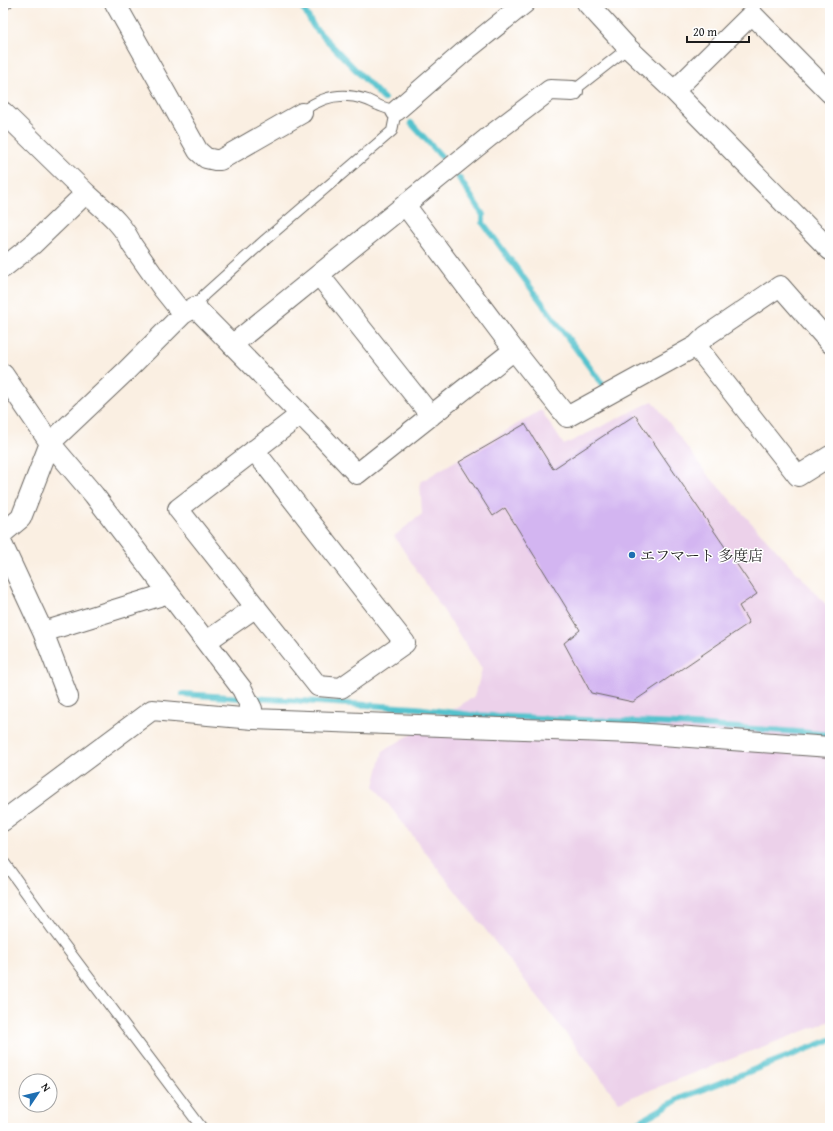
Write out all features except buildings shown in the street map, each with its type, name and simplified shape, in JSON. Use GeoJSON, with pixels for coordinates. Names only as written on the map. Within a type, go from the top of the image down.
{"type":"FeatureCollection","features":[{"type":"Feature","properties":{"kind":"street"},"geometry":{"type":"LineString","coordinates":[[115,3],[198,152],[206,158],[220,160],[302,113]]}},
{"type":"Feature","properties":{"kind":"street"},"geometry":{"type":"LineString","coordinates":[[396,111],[464,52],[526,3]]}},
{"type":"Feature","properties":{"kind":"street"},"geometry":{"type":"LineString","coordinates":[[587,3],[628,48],[674,91],[830,250]]}},
{"type":"Feature","properties":{"kind":"street"},"geometry":{"type":"LineString","coordinates":[[674,91],[752,14],[830,93]]}},
{"type":"Feature","properties":{"kind":"street"},"geometry":{"type":"LineString","coordinates":[[232,345],[490,136],[550,90],[573,91]]}},
{"type":"Feature","properties":{"kind":"street"},"geometry":{"type":"LineString","coordinates":[[3,112],[122,227],[129,237],[132,245],[163,289],[232,345],[357,474],[514,350]]}},
{"type":"Feature","properties":{"kind":"street"},"geometry":{"type":"LineString","coordinates":[[3,268],[32,245],[86,193]]}},
{"type":"Feature","properties":{"kind":"street"},"geometry":{"type":"LineString","coordinates":[[405,205],[514,350],[567,417],[696,346],[706,336],[780,286],[830,343]]}},
{"type":"Feature","properties":{"kind":"street"},"geometry":{"type":"LineString","coordinates":[[319,275],[431,416]]}},
{"type":"Feature","properties":{"kind":"street"},"geometry":{"type":"LineString","coordinates":[[3,532],[21,518],[50,443],[189,310]]}},
{"type":"Feature","properties":{"kind":"street"},"geometry":{"type":"LineString","coordinates":[[696,346],[798,476],[830,456]]}},
{"type":"Feature","properties":{"kind":"street"},"geometry":{"type":"LineString","coordinates":[[3,374],[50,443],[94,495],[207,641],[242,689],[252,714]]}},
{"type":"Feature","properties":{"kind":"street"},"geometry":{"type":"LineString","coordinates":[[254,450],[404,643],[341,688],[318,686],[178,509],[254,450],[300,415]]}},
{"type":"Feature","properties":{"kind":"street"},"geometry":{"type":"LineString","coordinates":[[3,546],[43,632],[68,697]]}},
{"type":"Feature","properties":{"kind":"street"},"geometry":{"type":"LineString","coordinates":[[43,632],[169,593]]}},
{"type":"Feature","properties":{"kind":"street"},"geometry":{"type":"LineString","coordinates":[[207,641],[256,607]]}},
{"type":"Feature","properties":{"kind":"street"},"geometry":{"type":"LineString","coordinates":[[3,821],[152,710],[634,733],[830,746]]}},
{"type":"Feature","properties":{"kind":"lane"},"geometry":{"type":"LineString","coordinates":[[3,5],[7,3]]}},
{"type":"Feature","properties":{"kind":"lane"},"geometry":{"type":"LineString","coordinates":[[573,91],[628,48]]}},
{"type":"Feature","properties":{"kind":"lane"},"geometry":{"type":"LineString","coordinates":[[189,310],[265,240],[392,131],[396,111],[364,99],[345,95],[326,98],[312,104],[302,111],[302,113]]}},
{"type":"Feature","properties":{"kind":"lane"},"geometry":{"type":"LineString","coordinates":[[3,861],[202,1128]]}},
{"type":"Feature","properties":{"kind":"shaded area"},"geometry":{"type":"Polygon","coordinates":[[[653,401],[706,473],[830,609],[830,1021],[619,1102],[374,786],[383,751],[475,696],[482,669],[394,536],[422,514],[420,482],[541,410],[564,445],[653,401]]]}},
{"type":"Feature","properties":{"kind":"waterway"},"geometry":{"type":"LineString","coordinates":[[300,3],[314,27],[384,99]]}},
{"type":"Feature","properties":{"kind":"waterway"},"geometry":{"type":"LineString","coordinates":[[411,123],[441,156]]}},
{"type":"Feature","properties":{"kind":"waterway"},"geometry":{"type":"LineString","coordinates":[[459,178],[483,215],[483,223],[602,384]]}},
{"type":"Feature","properties":{"kind":"waterway"},"geometry":{"type":"LineString","coordinates":[[183,694],[242,698]]}},
{"type":"Feature","properties":{"kind":"waterway"},"geometry":{"type":"LineString","coordinates":[[251,698],[416,708],[471,715],[678,724],[830,735]]}},
{"type":"Feature","properties":{"kind":"waterway"},"geometry":{"type":"LineString","coordinates":[[628,1128],[681,1098],[830,1040]]}},
{"type":"Feature","properties":{"kind":"place","name":"エフマート 多度店"},"geometry":{"type":"Point","coordinates":[632,555]}}]}
